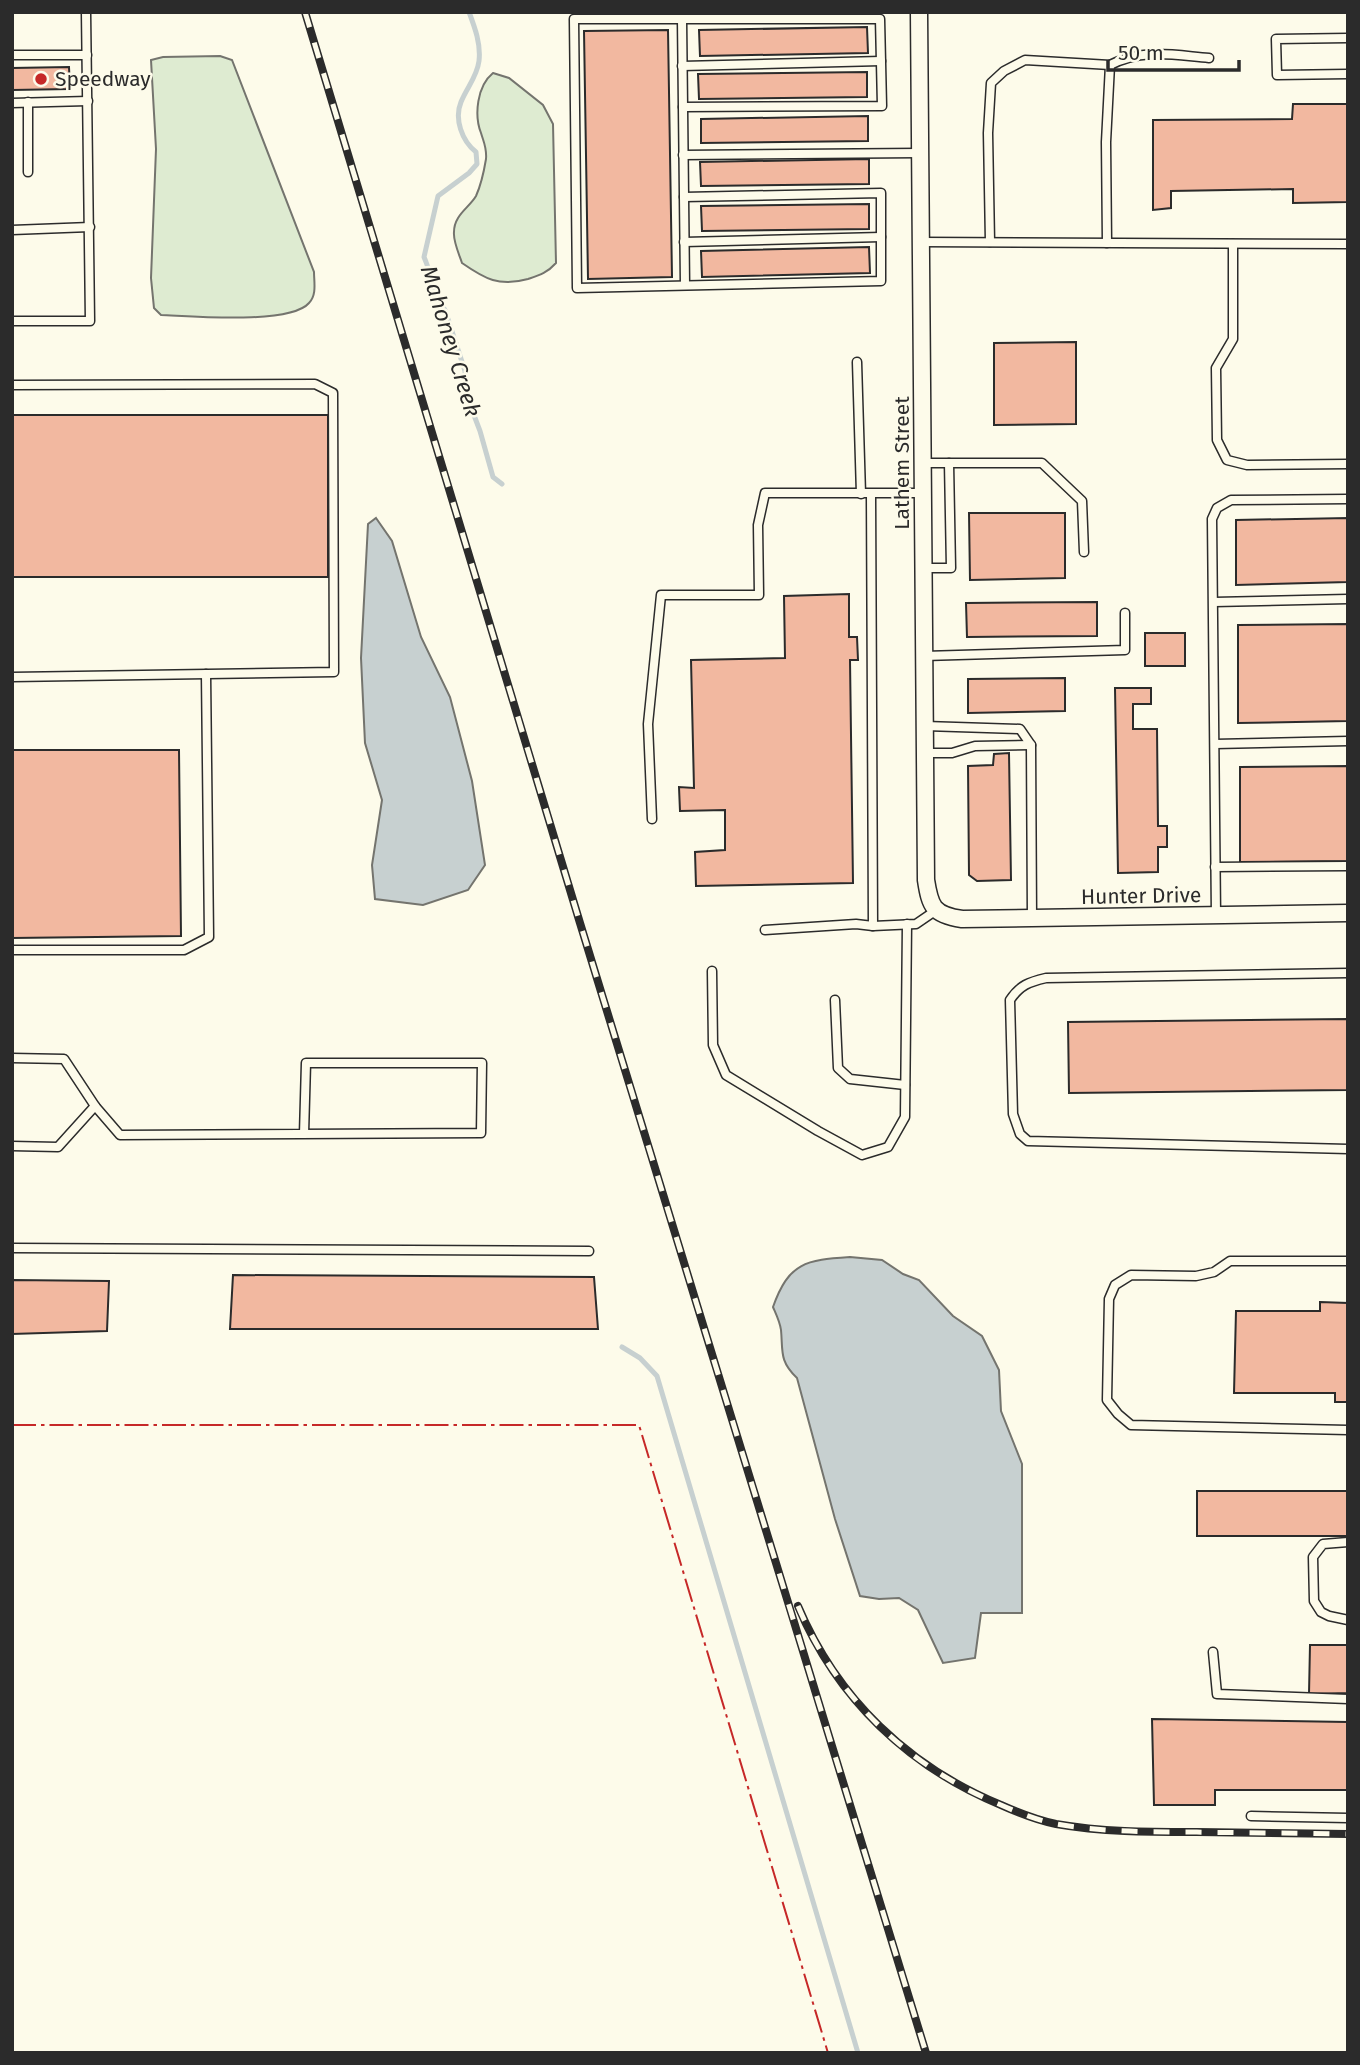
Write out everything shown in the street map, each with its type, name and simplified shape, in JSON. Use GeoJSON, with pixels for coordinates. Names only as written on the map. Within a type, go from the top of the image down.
{"type":"FeatureCollection","features":[{"type":"Feature","properties":{"kind":"street","name":"Lathem Street"},"geometry":{"type":"LineString","coordinates":[[919,12],[926,880],[929,899],[935,911]]}},
{"type":"Feature","properties":{"kind":"street","name":"Hunter Drive"},"geometry":{"type":"LineString","coordinates":[[935,911],[962,919],[1348,913]]}},
{"type":"Feature","properties":{"kind":"lane"},"geometry":{"type":"LineString","coordinates":[[12,321],[90,321],[86,12]]}},
{"type":"Feature","properties":{"kind":"lane"},"geometry":{"type":"LineString","coordinates":[[683,107],[882,106],[880,19],[574,19],[577,288],[881,281],[881,193],[684,197]]}},
{"type":"Feature","properties":{"kind":"lane"},"geometry":{"type":"LineString","coordinates":[[682,19],[685,285]]}},
{"type":"Feature","properties":{"kind":"lane"},"geometry":{"type":"LineString","coordinates":[[1348,38],[1276,39],[1278,75],[1348,74]]}},
{"type":"Feature","properties":{"kind":"lane"},"geometry":{"type":"LineString","coordinates":[[12,55],[87,55]]}},
{"type":"Feature","properties":{"kind":"lane"},"geometry":{"type":"LineString","coordinates":[[990,242],[988,133],[991,83],[1004,71],[1025,60],[1110,65],[1128,55],[1209,58]]}},
{"type":"Feature","properties":{"kind":"lane"},"geometry":{"type":"LineString","coordinates":[[682,66],[881,61]]}},
{"type":"Feature","properties":{"kind":"lane"},"geometry":{"type":"LineString","coordinates":[[1107,243],[1106,142],[1110,65]]}},
{"type":"Feature","properties":{"kind":"lane"},"geometry":{"type":"LineString","coordinates":[[12,103],[88,101]]}},
{"type":"Feature","properties":{"kind":"lane"},"geometry":{"type":"LineString","coordinates":[[28,102],[28,172]]}},
{"type":"Feature","properties":{"kind":"lane"},"geometry":{"type":"LineString","coordinates":[[683,155],[919,153]]}},
{"type":"Feature","properties":{"kind":"lane"},"geometry":{"type":"LineString","coordinates":[[12,230],[90,227]]}},
{"type":"Feature","properties":{"kind":"lane"},"geometry":{"type":"LineString","coordinates":[[684,242],[881,237]]}},
{"type":"Feature","properties":{"kind":"lane"},"geometry":{"type":"LineString","coordinates":[[921,242],[1348,244]]}},
{"type":"Feature","properties":{"kind":"lane"},"geometry":{"type":"LineString","coordinates":[[1233,244],[1233,339],[1216,369],[1217,440],[1227,460],[1247,465],[1348,464]]}},
{"type":"Feature","properties":{"kind":"lane"},"geometry":{"type":"LineString","coordinates":[[857,362],[861,494]]}},
{"type":"Feature","properties":{"kind":"lane"},"geometry":{"type":"LineString","coordinates":[[12,385],[315,384],[333,393],[334,672],[12,677]]}},
{"type":"Feature","properties":{"kind":"lane"},"geometry":{"type":"LineString","coordinates":[[923,463],[1042,463],[1082,501],[1083,552]]}},
{"type":"Feature","properties":{"kind":"lane"},"geometry":{"type":"LineString","coordinates":[[924,568],[951,568],[949,463]]}},
{"type":"Feature","properties":{"kind":"lane"},"geometry":{"type":"LineString","coordinates":[[652,819],[648,724],[662,595],[759,594],[758,525],[765,493],[923,493]]}},
{"type":"Feature","properties":{"kind":"lane"},"geometry":{"type":"LineString","coordinates":[[871,494],[873,926]]}},
{"type":"Feature","properties":{"kind":"lane"},"geometry":{"type":"LineString","coordinates":[[1216,916],[1212,519],[1217,508],[1231,500],[1348,499]]}},
{"type":"Feature","properties":{"kind":"lane"},"geometry":{"type":"LineString","coordinates":[[1214,602],[1348,599]]}},
{"type":"Feature","properties":{"kind":"lane"},"geometry":{"type":"LineString","coordinates":[[924,656],[1125,650],[1125,614]]}},
{"type":"Feature","properties":{"kind":"lane"},"geometry":{"type":"LineString","coordinates":[[12,950],[184,950],[209,937],[206,674]]}},
{"type":"Feature","properties":{"kind":"lane"},"geometry":{"type":"LineString","coordinates":[[925,726],[1020,729],[1031,746],[1032,918]]}},
{"type":"Feature","properties":{"kind":"lane"},"geometry":{"type":"LineString","coordinates":[[1214,744],[1348,741]]}},
{"type":"Feature","properties":{"kind":"lane"},"geometry":{"type":"LineString","coordinates":[[925,753],[953,754],[975,746],[1031,746]]}},
{"type":"Feature","properties":{"kind":"lane"},"geometry":{"type":"LineString","coordinates":[[1215,867],[1348,866]]}},
{"type":"Feature","properties":{"kind":"lane"},"geometry":{"type":"LineString","coordinates":[[765,930],[856,924],[916,924],[935,911]]}},
{"type":"Feature","properties":{"kind":"lane"},"geometry":{"type":"LineString","coordinates":[[712,971],[713,1045],[726,1075],[862,1155],[888,1147],[905,1117],[907,924]]}},
{"type":"Feature","properties":{"kind":"lane"},"geometry":{"type":"LineString","coordinates":[[1348,973],[1046,978],[1028,982],[1018,989],[1010,1000],[1013,1114],[1020,1134],[1028,1141],[1348,1149]]}},
{"type":"Feature","properties":{"kind":"lane"},"geometry":{"type":"LineString","coordinates":[[835,1000],[838,1068],[850,1079],[905,1085]]}},
{"type":"Feature","properties":{"kind":"lane"},"geometry":{"type":"LineString","coordinates":[[12,1058],[64,1059],[95,1106],[120,1135],[304,1134],[481,1133],[482,1063],[306,1063],[304,1134]]}},
{"type":"Feature","properties":{"kind":"lane"},"geometry":{"type":"LineString","coordinates":[[12,1146],[58,1147],[95,1106]]}},
{"type":"Feature","properties":{"kind":"lane"},"geometry":{"type":"LineString","coordinates":[[12,1248],[589,1251]]}},
{"type":"Feature","properties":{"kind":"lane"},"geometry":{"type":"LineString","coordinates":[[1348,1261],[1230,1261],[1214,1272],[1196,1276],[1131,1275],[1115,1284],[1109,1299],[1107,1399],[1131,1425],[1348,1430]]}},
{"type":"Feature","properties":{"kind":"lane"},"geometry":{"type":"LineString","coordinates":[[1348,1542],[1323,1544],[1313,1557],[1314,1601],[1321,1612],[1348,1620]]}},
{"type":"Feature","properties":{"kind":"lane"},"geometry":{"type":"LineString","coordinates":[[1213,1652],[1217,1694],[1348,1699]]}},
{"type":"Feature","properties":{"kind":"lane"},"geometry":{"type":"LineString","coordinates":[[1251,1816],[1348,1818]]}},
{"type":"Feature","properties":{"kind":"green space"},"geometry":{"type":"Polygon","coordinates":[[[220,56],[232,60],[314,272],[313,296],[309,303],[298,310],[239,318],[161,315],[154,308],[151,278],[156,149],[151,60],[163,57],[220,56]]]}},
{"type":"Feature","properties":{"kind":"green space"},"geometry":{"type":"Polygon","coordinates":[[[493,73],[509,78],[543,105],[553,124],[556,263],[543,273],[509,282],[493,280],[462,263],[454,236],[456,221],[476,196],[482,178],[486,152],[479,126],[478,101],[483,85],[493,73]]]}},
{"type":"Feature","properties":{"kind":"shaded area"},"geometry":{"type":"Polygon","coordinates":[[[376,518],[392,541],[421,637],[450,697],[472,781],[485,865],[468,890],[423,905],[375,899],[372,865],[382,800],[365,743],[361,658],[368,524],[376,518]]]}},
{"type":"Feature","properties":{"kind":"shaded area"},"geometry":{"type":"Polygon","coordinates":[[[850,1257],[882,1260],[903,1274],[919,1280],[953,1316],[982,1336],[999,1370],[1001,1411],[1022,1464],[1022,1613],[981,1613],[975,1658],[943,1663],[918,1610],[899,1598],[860,1596],[835,1519],[797,1378],[785,1361],[778,1318],[773,1307],[779,1292],[793,1272],[801,1266],[811,1262],[850,1257]]]}},
{"type":"Feature","properties":{"kind":"building"},"geometry":{"type":"Polygon","coordinates":[[[867,27],[868,53],[700,56],[699,30],[867,27]]]}},
{"type":"Feature","properties":{"kind":"building"},"geometry":{"type":"Polygon","coordinates":[[[668,30],[672,277],[588,279],[584,31],[668,30]]]}},
{"type":"Feature","properties":{"kind":"building","name":"Speedway"},"geometry":{"type":"Polygon","coordinates":[[[69,67],[70,89],[12,90],[12,68],[69,67]]]}},
{"type":"Feature","properties":{"kind":"building"},"geometry":{"type":"Polygon","coordinates":[[[867,72],[867,97],[699,99],[698,74],[867,72]]]}},
{"type":"Feature","properties":{"kind":"building"},"geometry":{"type":"Polygon","coordinates":[[[1293,104],[1348,104],[1348,202],[1293,203],[1293,189],[1171,191],[1171,208],[1153,210],[1153,120],[1292,119],[1293,104]]]}},
{"type":"Feature","properties":{"kind":"building"},"geometry":{"type":"Polygon","coordinates":[[[868,116],[868,141],[701,143],[701,119],[868,116]]]}},
{"type":"Feature","properties":{"kind":"building"},"geometry":{"type":"Polygon","coordinates":[[[869,159],[869,184],[701,186],[700,162],[869,159]]]}},
{"type":"Feature","properties":{"kind":"building"},"geometry":{"type":"Polygon","coordinates":[[[869,204],[869,229],[702,231],[701,206],[869,204]]]}},
{"type":"Feature","properties":{"kind":"building"},"geometry":{"type":"Polygon","coordinates":[[[869,247],[870,273],[702,277],[701,251],[869,247]]]}},
{"type":"Feature","properties":{"kind":"building"},"geometry":{"type":"Polygon","coordinates":[[[1076,342],[1076,424],[994,425],[994,343],[1076,342]]]}},
{"type":"Feature","properties":{"kind":"building"},"geometry":{"type":"Polygon","coordinates":[[[12,415],[328,415],[328,577],[12,577],[12,415]]]}},
{"type":"Feature","properties":{"kind":"building"},"geometry":{"type":"Polygon","coordinates":[[[969,513],[1065,513],[1065,578],[970,580],[969,513]]]}},
{"type":"Feature","properties":{"kind":"building"},"geometry":{"type":"Polygon","coordinates":[[[1348,518],[1348,582],[1236,585],[1236,520],[1348,518]]]}},
{"type":"Feature","properties":{"kind":"building"},"geometry":{"type":"Polygon","coordinates":[[[849,594],[849,637],[857,637],[858,660],[850,660],[853,883],[696,886],[695,852],[725,850],[725,810],[680,811],[679,787],[694,788],[691,660],[785,658],[784,596],[849,594]]]}},
{"type":"Feature","properties":{"kind":"building"},"geometry":{"type":"Polygon","coordinates":[[[1097,602],[1097,636],[967,637],[966,603],[1097,602]]]}},
{"type":"Feature","properties":{"kind":"building"},"geometry":{"type":"Polygon","coordinates":[[[1348,624],[1348,721],[1238,723],[1238,625],[1348,624]]]}},
{"type":"Feature","properties":{"kind":"building"},"geometry":{"type":"Polygon","coordinates":[[[1145,633],[1185,633],[1185,666],[1145,666],[1145,633]]]}},
{"type":"Feature","properties":{"kind":"building"},"geometry":{"type":"Polygon","coordinates":[[[1065,678],[1065,711],[968,713],[968,679],[1065,678]]]}},
{"type":"Feature","properties":{"kind":"building"},"geometry":{"type":"Polygon","coordinates":[[[1115,688],[1151,688],[1151,704],[1133,704],[1133,729],[1157,729],[1158,826],[1167,826],[1167,847],[1158,847],[1158,872],[1118,873],[1115,688]]]}},
{"type":"Feature","properties":{"kind":"building"},"geometry":{"type":"Polygon","coordinates":[[[12,750],[179,750],[181,936],[12,938],[12,750]]]}},
{"type":"Feature","properties":{"kind":"building"},"geometry":{"type":"Polygon","coordinates":[[[1009,753],[1011,880],[977,881],[969,875],[968,766],[993,765],[994,754],[1009,753]]]}},
{"type":"Feature","properties":{"kind":"building"},"geometry":{"type":"Polygon","coordinates":[[[1348,766],[1348,861],[1240,862],[1240,767],[1348,766]]]}},
{"type":"Feature","properties":{"kind":"building"},"geometry":{"type":"Polygon","coordinates":[[[1348,1019],[1348,1090],[1069,1093],[1068,1022],[1348,1019]]]}},
{"type":"Feature","properties":{"kind":"building"},"geometry":{"type":"Polygon","coordinates":[[[233,1275],[594,1277],[598,1329],[230,1329],[233,1275]]]}},
{"type":"Feature","properties":{"kind":"building"},"geometry":{"type":"Polygon","coordinates":[[[12,1280],[109,1281],[107,1331],[12,1334],[12,1280]]]}},
{"type":"Feature","properties":{"kind":"building"},"geometry":{"type":"Polygon","coordinates":[[[1320,1302],[1348,1303],[1348,1402],[1335,1402],[1335,1393],[1234,1393],[1236,1311],[1320,1311],[1320,1302]]]}},
{"type":"Feature","properties":{"kind":"building"},"geometry":{"type":"Polygon","coordinates":[[[1197,1491],[1348,1491],[1348,1536],[1197,1536],[1197,1491]]]}},
{"type":"Feature","properties":{"kind":"building"},"geometry":{"type":"Polygon","coordinates":[[[1310,1645],[1348,1645],[1348,1693],[1309,1694],[1310,1645]]]}},
{"type":"Feature","properties":{"kind":"building"},"geometry":{"type":"Polygon","coordinates":[[[1152,1719],[1348,1722],[1348,1790],[1215,1790],[1215,1805],[1154,1805],[1152,1719]]]}},
{"type":"Feature","properties":{"kind":"waterway","name":"Mahoney Creek"},"geometry":{"type":"LineString","coordinates":[[469,12],[478,42],[479,61],[458,115],[463,136],[476,152],[477,164],[438,196],[424,257],[433,291],[445,310],[465,371],[467,397],[493,477],[502,484]]}},
{"type":"Feature","properties":{"kind":"waterway"},"geometry":{"type":"LineString","coordinates":[[622,1347],[640,1358],[657,1376],[858,2053]]}},
{"type":"Feature","properties":{"kind":"railway"},"geometry":{"type":"LineString","coordinates":[[305,12],[926,2053]]}},
{"type":"Feature","properties":{"kind":"railway"},"geometry":{"type":"LineString","coordinates":[[798,1606],[833,1671],[855,1700],[880,1726],[936,1771],[1015,1811],[1056,1824],[1107,1830],[1348,1834]]}},
{"type":"Feature","properties":{"kind":"power"},"geometry":{"type":"LineString","coordinates":[[12,1425],[639,1425],[828,2053]]}},
{"type":"Feature","properties":{"kind":"place","name":"Speedway"},"geometry":{"type":"Point","coordinates":[41,79]}}]}
